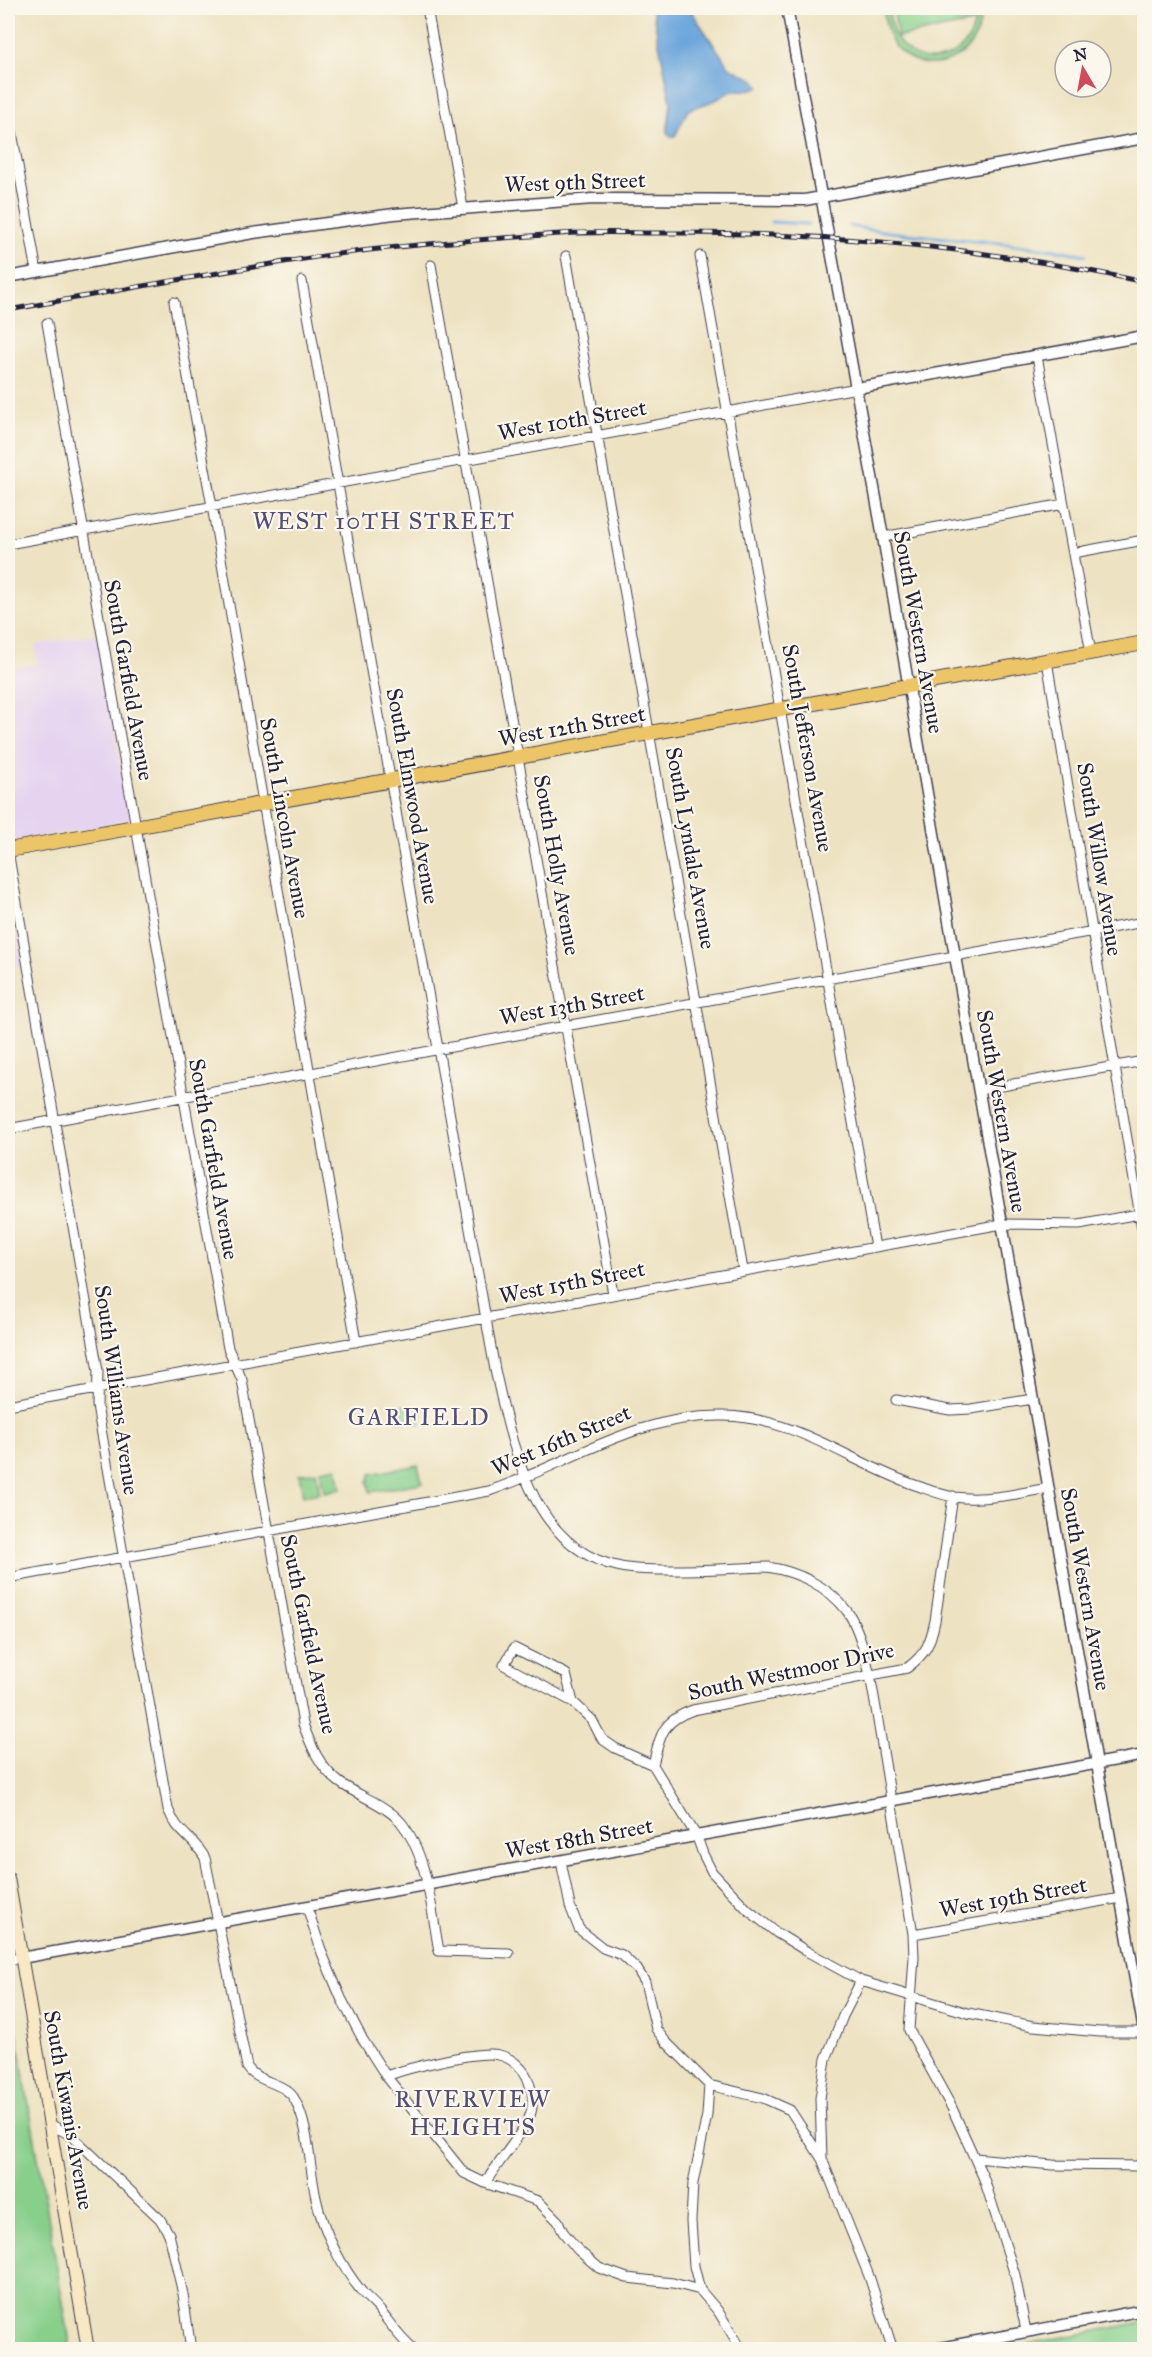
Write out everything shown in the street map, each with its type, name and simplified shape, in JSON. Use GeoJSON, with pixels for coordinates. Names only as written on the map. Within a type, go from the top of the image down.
{"type":"FeatureCollection","features":[{"type":"Feature","properties":{"kind":"main road","name":"West 12th Street"},"geometry":{"type":"LineString","coordinates":[[8,850],[1144,643]]}},
{"type":"Feature","properties":{"kind":"main road","name":"South Kiwanis Avenue"},"geometry":{"type":"LineString","coordinates":[[8,1878],[88,2349]]}},
{"type":"Feature","properties":{"kind":"street"},"geometry":{"type":"LineString","coordinates":[[427,8],[463,208]]}},
{"type":"Feature","properties":{"kind":"street","name":"South Western Avenue"},"geometry":{"type":"LineString","coordinates":[[787,8],[857,388],[1144,2032]]}},
{"type":"Feature","properties":{"kind":"street"},"geometry":{"type":"LineString","coordinates":[[8,110],[36,272]]}},
{"type":"Feature","properties":{"kind":"street","name":"West 9th Street"},"geometry":{"type":"LineString","coordinates":[[8,277],[320,222],[463,208],[593,199],[793,201],[1144,138]]}},
{"type":"Feature","properties":{"kind":"street","name":"South Lyndale Avenue"},"geometry":{"type":"LineString","coordinates":[[566,256],[743,1270]]}},
{"type":"Feature","properties":{"kind":"street","name":"South Jefferson Avenue"},"geometry":{"type":"LineString","coordinates":[[700,256],[782,709],[875,1247]]}},
{"type":"Feature","properties":{"kind":"street","name":"South Holly Avenue"},"geometry":{"type":"LineString","coordinates":[[431,264],[613,1294]]}},
{"type":"Feature","properties":{"kind":"street","name":"South Elmwood Avenue"},"geometry":{"type":"LineString","coordinates":[[302,281],[485,1318],[507,1424],[525,1480],[551,1526],[582,1554],[635,1569],[768,1567],[785,1570],[808,1580],[827,1593],[847,1611],[855,1625],[870,1676],[892,1801]]}},
{"type":"Feature","properties":{"kind":"street","name":"South Lincoln Avenue"},"geometry":{"type":"LineString","coordinates":[[174,302],[212,506],[356,1342]]}},
{"type":"Feature","properties":{"kind":"street","name":"South Garfield Avenue"},"geometry":{"type":"LineString","coordinates":[[46,322],[228,1348],[242,1380],[267,1532],[303,1724],[315,1754],[329,1773],[339,1782],[383,1807],[400,1822],[417,1846],[439,1951],[509,1953]]}},
{"type":"Feature","properties":{"kind":"street","name":"West 10th Street"},"geometry":{"type":"LineString","coordinates":[[8,544],[1144,336]]}},
{"type":"Feature","properties":{"kind":"street"},"geometry":{"type":"LineString","coordinates":[[1037,356],[1091,653]]}},
{"type":"Feature","properties":{"kind":"street"},"geometry":{"type":"LineString","coordinates":[[883,537],[1064,504]]}},
{"type":"Feature","properties":{"kind":"street"},"geometry":{"type":"LineString","coordinates":[[1073,553],[1144,540]]}},
{"type":"Feature","properties":{"kind":"street","name":"South Willow Avenue"},"geometry":{"type":"LineString","coordinates":[[1047,661],[1142,1213],[1144,1240]]}},
{"type":"Feature","properties":{"kind":"street","name":"South Williams Avenue"},"geometry":{"type":"LineString","coordinates":[[8,850],[98,1371],[97,1406],[122,1558],[168,1809],[177,1829],[195,1843],[205,1858],[219,1922]]}},
{"type":"Feature","properties":{"kind":"street","name":"West 13th Street"},"geometry":{"type":"LineString","coordinates":[[8,1129],[1144,922]]}},
{"type":"Feature","properties":{"kind":"street"},"geometry":{"type":"LineString","coordinates":[[979,1090],[1144,1061]]}},
{"type":"Feature","properties":{"kind":"street","name":"West 15th Street"},"geometry":{"type":"LineString","coordinates":[[8,1405],[1002,1224],[1079,1225],[1142,1213]]}},
{"type":"Feature","properties":{"kind":"street"},"geometry":{"type":"LineString","coordinates":[[896,1400],[950,1410],[1033,1399]]}},
{"type":"Feature","properties":{"kind":"street","name":"West 16th Street"},"geometry":{"type":"LineString","coordinates":[[8,1578],[489,1491],[525,1480],[619,1435],[650,1424],[698,1416],[727,1415],[785,1426],[885,1475],[953,1497],[1004,1496],[1048,1488]]}},
{"type":"Feature","properties":{"kind":"street","name":"South Westmoor Drive"},"geometry":{"type":"LineString","coordinates":[[653,1765],[659,1737],[669,1723],[680,1715],[693,1710],[907,1668],[922,1657],[931,1639],[953,1497]]}},
{"type":"Feature","properties":{"kind":"street"},"geometry":{"type":"LineString","coordinates":[[573,1702],[566,1674],[514,1648],[504,1665],[573,1702],[592,1720],[602,1739],[615,1748],[653,1765],[697,1837],[712,1872],[748,1910],[777,1933],[861,1981],[968,2013],[1033,2026],[1100,2032],[1144,2032]]}},
{"type":"Feature","properties":{"kind":"street","name":"West 18th Street"},"geometry":{"type":"LineString","coordinates":[[21,1958],[1144,1755]]}},
{"type":"Feature","properties":{"kind":"street"},"geometry":{"type":"LineString","coordinates":[[892,1801],[913,1934],[914,1957],[909,2030],[951,2106],[975,2158],[1006,2244],[1026,2331]]}},
{"type":"Feature","properties":{"kind":"street"},"geometry":{"type":"LineString","coordinates":[[561,1862],[570,1906],[579,1929],[603,1948],[622,1955],[637,1969],[645,1982],[656,2029],[681,2060],[709,2085],[763,2098],[790,2110],[822,2159],[869,2276],[893,2349]]}},
{"type":"Feature","properties":{"kind":"street","name":"West 19th Street"},"geometry":{"type":"LineString","coordinates":[[913,1934],[1121,1898]]}},
{"type":"Feature","properties":{"kind":"street"},"geometry":{"type":"LineString","coordinates":[[307,1907],[341,1998],[363,2040],[386,2076],[464,2174],[484,2183],[538,2200],[558,2221],[563,2232],[578,2250],[599,2268],[627,2278],[673,2283],[700,2290]]}},
{"type":"Feature","properties":{"kind":"street"},"geometry":{"type":"LineString","coordinates":[[219,1922],[247,2067],[255,2076],[289,2092],[296,2102],[305,2134],[316,2199],[335,2249],[362,2292],[381,2311],[398,2336],[414,2349]]}},
{"type":"Feature","properties":{"kind":"street"},"geometry":{"type":"LineString","coordinates":[[8,1960],[21,1958]]}},
{"type":"Feature","properties":{"kind":"street"},"geometry":{"type":"LineString","coordinates":[[822,2159],[820,2098],[826,2059],[843,2016],[861,1981]]}},
{"type":"Feature","properties":{"kind":"street"},"geometry":{"type":"LineString","coordinates":[[386,2076],[413,2066],[484,2055],[498,2055],[511,2060],[520,2067],[529,2080],[533,2095],[529,2118],[484,2183]]}},
{"type":"Feature","properties":{"kind":"street"},"geometry":{"type":"LineString","coordinates":[[709,2085],[707,2115],[693,2183],[691,2221],[694,2266],[700,2290],[718,2311],[740,2349]]}},
{"type":"Feature","properties":{"kind":"street"},"geometry":{"type":"LineString","coordinates":[[50,2124],[72,2136],[160,2219],[170,2234],[183,2294],[191,2349]]}},
{"type":"Feature","properties":{"kind":"street"},"geometry":{"type":"LineString","coordinates":[[975,2158],[1053,2165],[1144,2166]]}},
{"type":"Feature","properties":{"kind":"street"},"geometry":{"type":"LineString","coordinates":[[928,2349],[1144,2310]]}},
{"type":"Feature","properties":{"kind":"shaded area"},"geometry":{"type":"Polygon","coordinates":[[[98,634],[130,820],[11,843],[8,824],[8,669],[38,664],[35,645],[98,634]]]}},
{"type":"Feature","properties":{"kind":"shaded area"},"geometry":{"type":"Polygon","coordinates":[[[8,879],[23,965],[8,968],[8,879]]]}},
{"type":"Feature","properties":{"kind":"green space"},"geometry":{"type":"Polygon","coordinates":[[[883,8],[888,8],[895,35],[905,49],[918,57],[932,59],[946,57],[959,50],[968,39],[974,25],[974,8],[980,8],[979,26],[973,41],[963,52],[950,60],[935,64],[920,63],[906,56],[893,43],[887,30],[883,8]]]}},
{"type":"Feature","properties":{"kind":"green space"},"geometry":{"type":"Polygon","coordinates":[[[893,8],[969,8],[972,23],[898,37],[893,8]]]}},
{"type":"Feature","properties":{"kind":"green space"},"geometry":{"type":"Polygon","coordinates":[[[401,1405],[425,1408],[420,1424],[398,1420],[401,1405]]]}},
{"type":"Feature","properties":{"kind":"green space"},"geometry":{"type":"Polygon","coordinates":[[[418,1465],[422,1483],[370,1492],[368,1482],[371,1474],[418,1465]]]}},
{"type":"Feature","properties":{"kind":"green space"},"geometry":{"type":"Polygon","coordinates":[[[337,1467],[341,1489],[324,1492],[320,1470],[337,1467]]]}},
{"type":"Feature","properties":{"kind":"green space"},"geometry":{"type":"Polygon","coordinates":[[[316,1471],[320,1493],[303,1496],[299,1474],[316,1471]]]}},
{"type":"Feature","properties":{"kind":"green space"},"geometry":{"type":"Polygon","coordinates":[[[8,1984],[71,2349],[8,2349],[8,1984]]]}},
{"type":"Feature","properties":{"kind":"green space"},"geometry":{"type":"Polygon","coordinates":[[[1144,2322],[1144,2349],[999,2349],[1144,2322]]]}},
{"type":"Feature","properties":{"kind":"water"},"geometry":{"type":"Polygon","coordinates":[[[652,8],[689,8],[729,67],[755,80],[759,88],[729,92],[716,100],[688,110],[675,136],[671,137],[667,133],[671,103],[652,8]]]}},
{"type":"Feature","properties":{"kind":"waterway"},"geometry":{"type":"LineString","coordinates":[[771,222],[808,224]]}},
{"type":"Feature","properties":{"kind":"waterway"},"geometry":{"type":"LineString","coordinates":[[849,226],[1086,255]]}},
{"type":"Feature","properties":{"kind":"railway"},"geometry":{"type":"LineString","coordinates":[[8,310],[330,255],[428,244],[586,233],[785,235],[906,244],[1025,260],[1144,282]]}},
{"type":"Feature","properties":{"kind":"district","name":"WEST 10TH STREET"},"geometry":{"type":"Point","coordinates":[384,521]}},
{"type":"Feature","properties":{"kind":"district","name":"GARFIELD"},"geometry":{"type":"Point","coordinates":[419,1417]}},
{"type":"Feature","properties":{"kind":"district","name":"RIVERVIEW HEIGHTS"},"geometry":{"type":"Point","coordinates":[473,2113]}}]}
